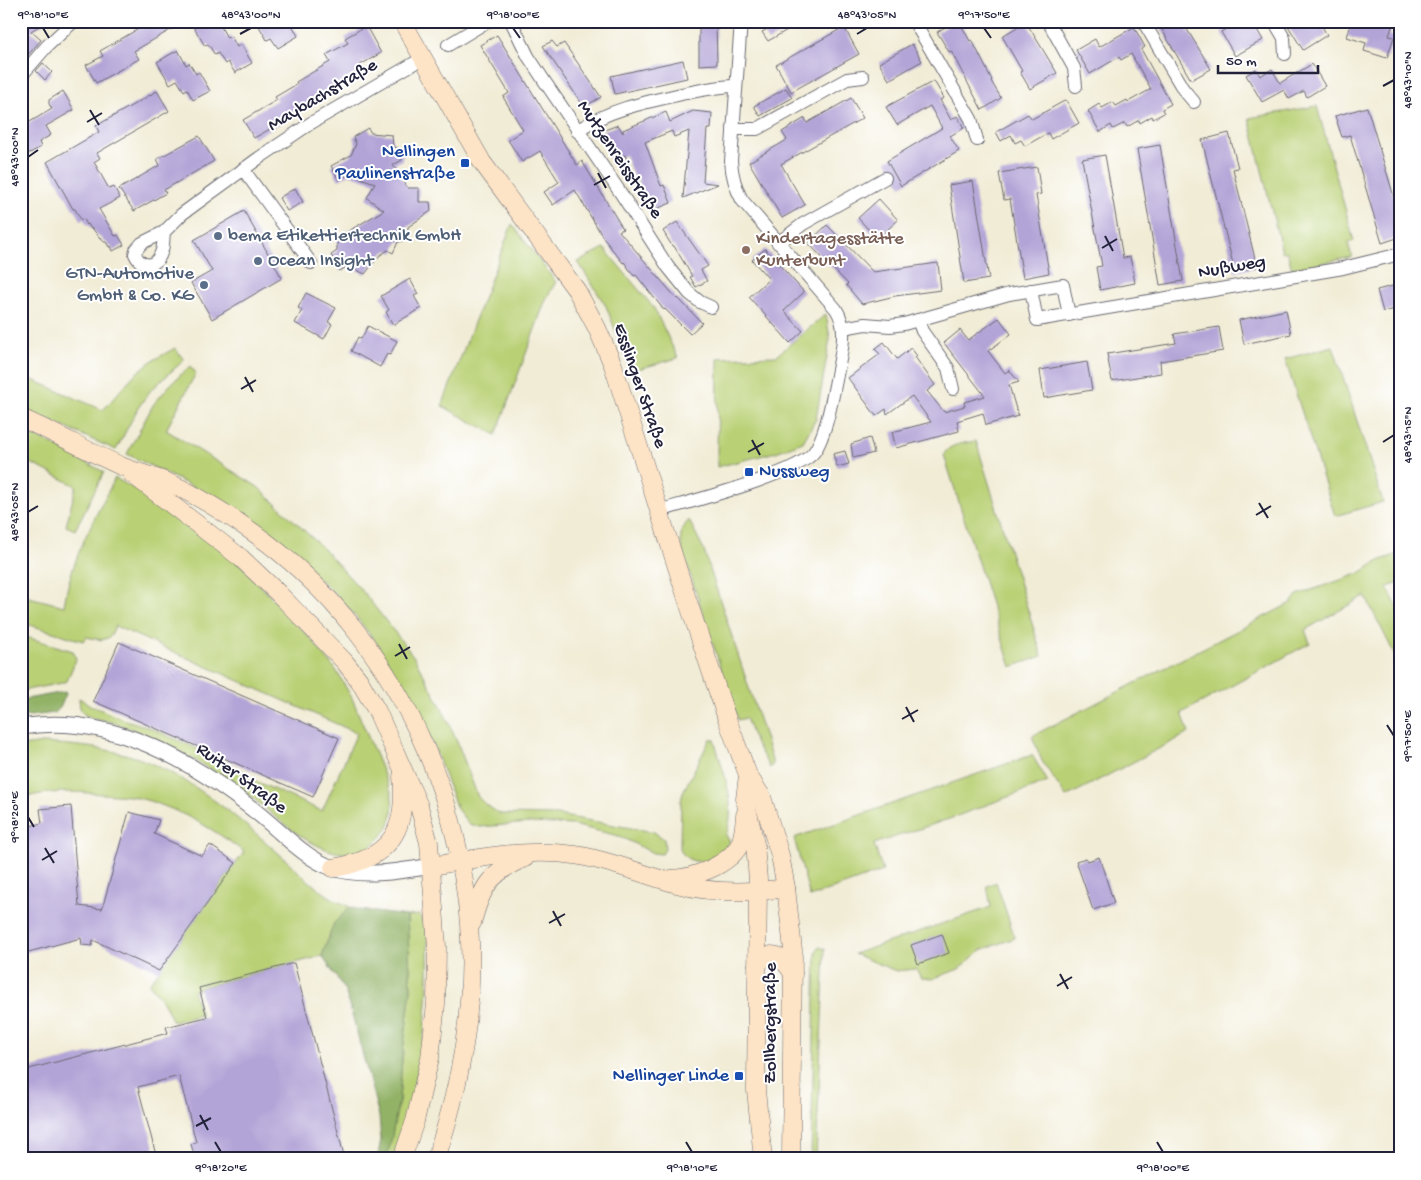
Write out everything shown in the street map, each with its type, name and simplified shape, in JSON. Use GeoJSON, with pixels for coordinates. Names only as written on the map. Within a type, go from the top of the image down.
{"type":"FeatureCollection","features":[{"type":"Feature","properties":{"kind":"main road","name":"Esslinger Straße"},"geometry":{"type":"LineString","coordinates":[[402,21],[482,162],[569,278],[591,315],[613,364],[658,511],[707,658],[748,775],[762,797],[774,832],[786,888]]}},
{"type":"Feature","properties":{"kind":"main road"},"geometry":{"type":"LineString","coordinates":[[21,418],[122,466],[174,485],[217,509],[254,533],[295,566],[349,622],[384,669],[407,710],[423,742],[446,808],[465,895],[469,936],[468,1003],[465,1036],[446,1126],[436,1159]]}},
{"type":"Feature","properties":{"kind":"main road"},"geometry":{"type":"LineString","coordinates":[[122,466],[240,558],[279,594],[344,661],[368,695],[400,763],[426,826],[431,866],[437,954],[434,1027],[424,1087],[402,1159]]}},
{"type":"Feature","properties":{"kind":"main road"},"geometry":{"type":"LineString","coordinates":[[333,868],[372,856],[385,848],[394,837],[400,824],[403,804],[400,763]]}},
{"type":"Feature","properties":{"kind":"main road","name":"Esslinger Straße"},"geometry":{"type":"LineString","coordinates":[[748,775],[745,795],[746,809],[755,844],[758,891]]}},
{"type":"Feature","properties":{"kind":"main road"},"geometry":{"type":"LineString","coordinates":[[663,880],[695,875],[720,863],[729,856],[738,847],[741,840],[746,809]]}},
{"type":"Feature","properties":{"kind":"main road"},"geometry":{"type":"LineString","coordinates":[[431,866],[519,853],[542,852],[592,858],[663,880],[703,889],[758,891],[786,888]]}},
{"type":"Feature","properties":{"kind":"main road"},"geometry":{"type":"LineString","coordinates":[[469,936],[479,900],[487,883],[493,876],[509,864],[542,852]]}},
{"type":"Feature","properties":{"kind":"main road","name":"Zollbergstraße"},"geometry":{"type":"LineString","coordinates":[[786,888],[793,950],[792,1159]]}},
{"type":"Feature","properties":{"kind":"main road","name":"Zollbergstraße"},"geometry":{"type":"LineString","coordinates":[[758,891],[756,1090],[763,1159]]}},
{"type":"Feature","properties":{"kind":"main road"},"geometry":{"type":"LineString","coordinates":[[757,964],[766,955],[772,954],[778,956],[793,972]]}},
{"type":"Feature","properties":{"kind":"street"},"geometry":{"type":"LineString","coordinates":[[21,76],[51,42],[74,21]]}},
{"type":"Feature","properties":{"kind":"street"},"geometry":{"type":"LineString","coordinates":[[448,45],[488,21]]}},
{"type":"Feature","properties":{"kind":"street","name":"Mutzenreisstraße"},"geometry":{"type":"LineString","coordinates":[[511,21],[528,56],[577,131],[616,185],[668,267],[689,293],[700,302],[711,307]]}},
{"type":"Feature","properties":{"kind":"street"},"geometry":{"type":"LineString","coordinates":[[658,511],[786,470],[813,454],[821,439],[833,396],[843,344],[842,320],[836,309],[742,200],[736,189],[731,172],[731,161],[741,21]]}},
{"type":"Feature","properties":{"kind":"street"},"geometry":{"type":"LineString","coordinates":[[914,21],[972,120],[977,140]]}},
{"type":"Feature","properties":{"kind":"street"},"geometry":{"type":"LineString","coordinates":[[1048,21],[1074,68],[1076,86]]}},
{"type":"Feature","properties":{"kind":"street"},"geometry":{"type":"LineString","coordinates":[[1143,21],[1183,90],[1194,102]]}},
{"type":"Feature","properties":{"kind":"street"},"geometry":{"type":"LineString","coordinates":[[1274,21],[1284,38],[1285,54]]}},
{"type":"Feature","properties":{"kind":"street","name":"Maybachstraße"},"geometry":{"type":"LineString","coordinates":[[164,232],[182,214],[243,169],[311,123],[422,58]]}},
{"type":"Feature","properties":{"kind":"street"},"geometry":{"type":"LineString","coordinates":[[733,129],[757,129],[847,79],[863,77]]}},
{"type":"Feature","properties":{"kind":"street"},"geometry":{"type":"LineString","coordinates":[[577,131],[608,114],[656,100],[722,86],[736,86]]}},
{"type":"Feature","properties":{"kind":"street"},"geometry":{"type":"LineString","coordinates":[[243,169],[311,263]]}},
{"type":"Feature","properties":{"kind":"street"},"geometry":{"type":"LineString","coordinates":[[778,243],[803,224],[886,178]]}},
{"type":"Feature","properties":{"kind":"street","name":"Nußweg"},"geometry":{"type":"LineString","coordinates":[[1031,290],[1037,320],[1343,268],[1400,254]]}},
{"type":"Feature","properties":{"kind":"street"},"geometry":{"type":"LineString","coordinates":[[843,328],[865,324],[890,326],[904,324],[1009,294],[1063,285],[1069,315]]}},
{"type":"Feature","properties":{"kind":"street"},"geometry":{"type":"LineString","coordinates":[[918,320],[922,331],[948,368],[953,389]]}},
{"type":"Feature","properties":{"kind":"street","name":"Ruiter Straße"},"geometry":{"type":"LineString","coordinates":[[21,727],[54,725],[94,728],[134,739],[162,750],[218,784],[310,856],[333,868],[344,871],[373,873],[431,866]]}},
{"type":"Feature","properties":{"kind":"green space"},"geometry":{"type":"Polygon","coordinates":[[[1317,106],[1354,241],[1348,243],[1352,257],[1292,269],[1287,252],[1282,252],[1249,118],[1317,106]]]}},
{"type":"Feature","properties":{"kind":"green space"},"geometry":{"type":"Polygon","coordinates":[[[512,224],[556,282],[546,299],[496,435],[442,406],[512,224]]]}},
{"type":"Feature","properties":{"kind":"green space"},"geometry":{"type":"Polygon","coordinates":[[[604,248],[654,308],[678,358],[631,371],[606,306],[578,262],[604,248]]]}},
{"type":"Feature","properties":{"kind":"green space"},"geometry":{"type":"Polygon","coordinates":[[[826,314],[830,339],[816,419],[803,442],[776,452],[717,467],[718,358],[776,356],[826,314]]]}},
{"type":"Feature","properties":{"kind":"green space"},"geometry":{"type":"Polygon","coordinates":[[[1333,346],[1383,502],[1335,516],[1285,359],[1333,346]]]}},
{"type":"Feature","properties":{"kind":"green space"},"geometry":{"type":"Polygon","coordinates":[[[175,348],[184,360],[150,391],[138,408],[116,450],[21,408],[21,375],[103,410],[133,376],[150,362],[175,348]]]}},
{"type":"Feature","properties":{"kind":"green space"},"geometry":{"type":"Polygon","coordinates":[[[190,366],[196,373],[166,430],[258,487],[322,547],[364,593],[414,657],[442,708],[478,797],[500,814],[557,815],[654,832],[664,839],[665,849],[662,854],[653,853],[619,836],[573,825],[530,823],[480,827],[469,824],[457,809],[435,749],[410,697],[375,641],[339,598],[324,583],[203,492],[127,454],[153,405],[190,366]]]}},
{"type":"Feature","properties":{"kind":"green space"},"geometry":{"type":"Polygon","coordinates":[[[21,428],[104,472],[75,530],[66,526],[76,486],[21,458],[21,428]]]}},
{"type":"Feature","properties":{"kind":"green space"},"geometry":{"type":"Polygon","coordinates":[[[976,441],[1042,656],[1011,667],[944,455],[953,446],[976,441]]]}},
{"type":"Feature","properties":{"kind":"green space"},"geometry":{"type":"Polygon","coordinates":[[[115,478],[149,497],[233,557],[312,640],[336,670],[352,698],[391,792],[393,806],[391,818],[383,835],[378,840],[362,851],[345,853],[327,849],[308,840],[290,828],[238,787],[202,764],[146,735],[114,723],[90,717],[80,710],[79,698],[120,718],[148,727],[200,750],[243,771],[242,775],[322,811],[357,733],[115,626],[110,637],[102,640],[86,637],[83,641],[23,623],[21,595],[64,606],[67,588],[78,555],[91,524],[115,478]]]}},
{"type":"Feature","properties":{"kind":"green space"},"geometry":{"type":"Polygon","coordinates":[[[689,520],[703,548],[764,734],[773,764],[770,768],[755,742],[746,718],[738,720],[685,559],[681,534],[689,520]]]}},
{"type":"Feature","properties":{"kind":"green space"},"geometry":{"type":"Polygon","coordinates":[[[1400,553],[1400,583],[1387,587],[1400,612],[1400,665],[1365,596],[1305,630],[1310,643],[1182,713],[1189,733],[1066,797],[1042,761],[1032,736],[1291,603],[1297,595],[1358,574],[1379,561],[1400,553]]]}},
{"type":"Feature","properties":{"kind":"green space"},"geometry":{"type":"Polygon","coordinates":[[[26,637],[73,651],[76,659],[67,681],[21,691],[21,643],[26,637]]]}},
{"type":"Feature","properties":{"kind":"green space"},"geometry":{"type":"Polygon","coordinates":[[[65,692],[66,694],[60,708],[55,713],[21,717],[21,700],[65,692]]]}},
{"type":"Feature","properties":{"kind":"green space"},"geometry":{"type":"Polygon","coordinates":[[[710,739],[714,739],[728,787],[730,812],[726,835],[730,842],[717,855],[701,862],[689,859],[680,849],[681,801],[683,792],[710,739]]]}},
{"type":"Feature","properties":{"kind":"green space"},"geometry":{"type":"Polygon","coordinates":[[[44,743],[103,749],[138,758],[175,775],[227,810],[318,889],[350,907],[334,923],[322,956],[199,988],[193,991],[201,1015],[173,1022],[163,1001],[149,984],[244,852],[219,834],[179,812],[135,797],[70,792],[41,794],[21,798],[21,746],[44,743]]]}},
{"type":"Feature","properties":{"kind":"green space"},"geometry":{"type":"Polygon","coordinates":[[[1032,755],[1048,782],[949,819],[874,844],[883,871],[810,897],[794,838],[1032,755]]]}},
{"type":"Feature","properties":{"kind":"green space"},"geometry":{"type":"Polygon","coordinates":[[[996,882],[1015,938],[981,950],[959,969],[932,979],[921,978],[916,969],[896,971],[854,954],[991,907],[987,886],[996,882]]]}},
{"type":"Feature","properties":{"kind":"green space"},"geometry":{"type":"Polygon","coordinates":[[[350,907],[407,916],[411,990],[399,1100],[390,1146],[385,1159],[377,1159],[381,1140],[379,1116],[345,990],[322,956],[334,923],[350,907]]]}},
{"type":"Feature","properties":{"kind":"green space"},"geometry":{"type":"Polygon","coordinates":[[[420,915],[427,933],[428,950],[427,1002],[422,1047],[413,1093],[393,1159],[385,1159],[399,1100],[411,990],[407,916],[420,915]]]}},
{"type":"Feature","properties":{"kind":"green space"},"geometry":{"type":"Polygon","coordinates":[[[819,947],[825,949],[816,1159],[811,1159],[816,951],[819,947]]]}},
{"type":"Feature","properties":{"kind":"building"},"geometry":{"type":"Polygon","coordinates":[[[21,21],[48,21],[31,31],[41,40],[21,63],[21,44],[26,40],[24,35],[21,36],[21,21]]]}},
{"type":"Feature","properties":{"kind":"building"},"geometry":{"type":"Polygon","coordinates":[[[152,21],[186,21],[134,51],[139,59],[96,83],[86,65],[103,56],[100,51],[152,21]]]}},
{"type":"Feature","properties":{"kind":"building"},"geometry":{"type":"Polygon","coordinates":[[[190,21],[218,21],[227,38],[231,36],[237,47],[241,44],[252,63],[235,73],[228,62],[225,64],[218,53],[215,55],[208,44],[205,46],[190,21]]]}},
{"type":"Feature","properties":{"kind":"building"},"geometry":{"type":"Polygon","coordinates":[[[256,21],[290,21],[298,36],[278,48],[271,38],[267,40],[256,21]]]}},
{"type":"Feature","properties":{"kind":"building"},"geometry":{"type":"Polygon","coordinates":[[[699,21],[716,21],[717,64],[699,65],[699,21]]]}},
{"type":"Feature","properties":{"kind":"building"},"geometry":{"type":"Polygon","coordinates":[[[781,21],[803,21],[768,41],[762,32],[781,21]]]}},
{"type":"Feature","properties":{"kind":"building"},"geometry":{"type":"Polygon","coordinates":[[[959,21],[970,41],[972,40],[1001,98],[982,110],[951,51],[949,52],[937,32],[959,21]]]}},
{"type":"Feature","properties":{"kind":"building"},"geometry":{"type":"Polygon","coordinates":[[[1157,21],[1182,21],[1211,69],[1191,80],[1157,21]]]}},
{"type":"Feature","properties":{"kind":"building"},"geometry":{"type":"Polygon","coordinates":[[[1239,21],[1252,21],[1263,40],[1235,56],[1221,32],[1239,21]]]}},
{"type":"Feature","properties":{"kind":"building"},"geometry":{"type":"Polygon","coordinates":[[[1285,21],[1319,21],[1327,35],[1303,50],[1285,21]]]}},
{"type":"Feature","properties":{"kind":"building"},"geometry":{"type":"Polygon","coordinates":[[[1352,21],[1394,21],[1389,36],[1394,37],[1387,58],[1364,51],[1366,43],[1347,37],[1352,21]]]}},
{"type":"Feature","properties":{"kind":"building"},"geometry":{"type":"Polygon","coordinates":[[[1026,22],[1057,73],[1030,89],[1002,36],[1026,22]]]}},
{"type":"Feature","properties":{"kind":"building"},"geometry":{"type":"Polygon","coordinates":[[[366,26],[381,53],[360,65],[363,69],[307,102],[309,104],[286,117],[288,119],[254,138],[243,120],[277,100],[275,97],[297,84],[296,82],[330,62],[326,55],[348,43],[345,38],[366,26]]]}},
{"type":"Feature","properties":{"kind":"building"},"geometry":{"type":"Polygon","coordinates":[[[844,27],[859,54],[791,92],[776,65],[844,27]]]}},
{"type":"Feature","properties":{"kind":"building"},"geometry":{"type":"Polygon","coordinates":[[[1134,27],[1145,47],[1141,49],[1171,104],[1162,109],[1164,113],[1153,119],[1152,116],[1140,123],[1139,120],[1127,127],[1125,123],[1113,129],[1111,125],[1100,132],[1088,111],[1099,104],[1102,108],[1113,102],[1116,106],[1127,100],[1128,102],[1151,89],[1131,54],[1121,60],[1119,57],[1090,74],[1076,50],[1095,39],[1099,47],[1134,27]]]}},
{"type":"Feature","properties":{"kind":"building"},"geometry":{"type":"Polygon","coordinates":[[[497,35],[577,165],[582,161],[623,229],[619,231],[677,299],[702,323],[690,334],[664,310],[636,275],[634,276],[623,263],[604,239],[575,190],[553,205],[544,192],[559,182],[540,151],[522,162],[508,140],[523,130],[503,97],[509,93],[480,45],[497,35]]]}},
{"type":"Feature","properties":{"kind":"building"},"geometry":{"type":"Polygon","coordinates":[[[552,41],[557,47],[564,43],[601,97],[584,107],[543,46],[552,41]]]}},
{"type":"Feature","properties":{"kind":"building"},"geometry":{"type":"Polygon","coordinates":[[[912,44],[922,61],[889,80],[879,63],[912,44]]]}},
{"type":"Feature","properties":{"kind":"building"},"geometry":{"type":"Polygon","coordinates":[[[178,50],[186,65],[189,63],[196,74],[199,72],[210,91],[193,100],[187,89],[184,91],[177,80],[170,84],[157,62],[178,50]]]}},
{"type":"Feature","properties":{"kind":"building"},"geometry":{"type":"Polygon","coordinates":[[[683,60],[687,78],[615,94],[611,76],[683,60]]]}},
{"type":"Feature","properties":{"kind":"building"},"geometry":{"type":"Polygon","coordinates":[[[43,63],[52,72],[45,80],[36,71],[43,63]]]}},
{"type":"Feature","properties":{"kind":"building"},"geometry":{"type":"Polygon","coordinates":[[[1312,64],[1325,86],[1307,97],[1304,91],[1289,99],[1284,90],[1262,102],[1246,75],[1256,69],[1260,76],[1272,69],[1280,83],[1312,64]]]}},
{"type":"Feature","properties":{"kind":"building"},"geometry":{"type":"Polygon","coordinates":[[[934,81],[944,98],[940,100],[951,120],[957,116],[964,128],[950,136],[959,151],[901,186],[887,161],[942,128],[930,106],[897,125],[886,107],[934,81]]]}},
{"type":"Feature","properties":{"kind":"building"},"geometry":{"type":"Polygon","coordinates":[[[786,88],[792,98],[760,116],[754,106],[786,88]]]}},
{"type":"Feature","properties":{"kind":"building"},"geometry":{"type":"Polygon","coordinates":[[[63,91],[74,110],[46,126],[51,135],[39,142],[41,147],[28,154],[21,141],[21,127],[52,109],[49,100],[63,91]]]}},
{"type":"Feature","properties":{"kind":"building"},"geometry":{"type":"Polygon","coordinates":[[[157,91],[169,111],[97,153],[100,158],[94,162],[109,189],[114,187],[120,198],[99,209],[115,236],[118,235],[124,245],[113,251],[111,246],[109,247],[87,225],[84,219],[81,220],[47,162],[99,132],[96,126],[157,91]]]}},
{"type":"Feature","properties":{"kind":"building"},"geometry":{"type":"Polygon","coordinates":[[[851,98],[863,118],[781,164],[805,205],[782,218],[749,162],[787,140],[782,132],[805,118],[807,123],[851,98]]]}},
{"type":"Feature","properties":{"kind":"building"},"geometry":{"type":"Polygon","coordinates":[[[1066,100],[1079,123],[1051,139],[1048,133],[1025,146],[1021,140],[1015,143],[1011,135],[1001,141],[996,132],[1028,114],[1032,119],[1066,100]]]}},
{"type":"Feature","properties":{"kind":"building"},"geometry":{"type":"Polygon","coordinates":[[[1367,107],[1400,217],[1400,237],[1382,243],[1350,135],[1342,137],[1335,116],[1367,107]]]}},
{"type":"Feature","properties":{"kind":"building"},"geometry":{"type":"Polygon","coordinates":[[[693,111],[712,113],[711,129],[707,129],[703,182],[718,184],[683,198],[689,131],[674,137],[672,131],[645,142],[661,186],[664,185],[671,203],[651,211],[637,176],[634,178],[625,155],[614,160],[602,131],[618,125],[623,133],[623,130],[666,112],[670,122],[693,111]]]}},
{"type":"Feature","properties":{"kind":"building"},"geometry":{"type":"Polygon","coordinates":[[[368,128],[371,133],[392,135],[393,147],[403,149],[402,160],[393,165],[408,188],[419,188],[419,202],[430,202],[431,211],[408,227],[407,240],[398,242],[393,253],[388,250],[379,256],[365,274],[354,269],[351,270],[348,266],[340,271],[331,255],[337,251],[337,238],[384,210],[367,198],[375,183],[349,174],[339,180],[331,166],[351,155],[356,144],[353,137],[368,128]]]}},
{"type":"Feature","properties":{"kind":"building"},"geometry":{"type":"Polygon","coordinates":[[[1229,133],[1238,168],[1233,169],[1257,267],[1235,272],[1202,140],[1229,133]]]}},
{"type":"Feature","properties":{"kind":"building"},"geometry":{"type":"Polygon","coordinates":[[[199,136],[214,161],[164,190],[166,193],[134,211],[119,189],[160,165],[157,159],[199,136]]]}},
{"type":"Feature","properties":{"kind":"building"},"geometry":{"type":"Polygon","coordinates":[[[1160,145],[1183,281],[1160,285],[1137,149],[1160,145]]]}},
{"type":"Feature","properties":{"kind":"building"},"geometry":{"type":"Polygon","coordinates":[[[1105,155],[1123,258],[1130,257],[1135,283],[1100,290],[1096,267],[1102,266],[1082,159],[1105,155]]]}},
{"type":"Feature","properties":{"kind":"building"},"geometry":{"type":"Polygon","coordinates":[[[1037,167],[1041,194],[1036,195],[1049,273],[1023,278],[1010,199],[1004,200],[999,173],[1037,167]]]}},
{"type":"Feature","properties":{"kind":"building"},"geometry":{"type":"Polygon","coordinates":[[[973,181],[989,279],[964,283],[949,185],[973,181]]]}},
{"type":"Feature","properties":{"kind":"building"},"geometry":{"type":"Polygon","coordinates":[[[295,188],[303,202],[287,211],[279,198],[295,188]]]}},
{"type":"Feature","properties":{"kind":"building"},"geometry":{"type":"Polygon","coordinates":[[[879,199],[898,220],[877,239],[858,218],[879,199]]]}},
{"type":"Feature","properties":{"kind":"building"},"geometry":{"type":"Polygon","coordinates":[[[244,211],[282,278],[212,319],[191,283],[212,271],[194,240],[244,211]]]}},
{"type":"Feature","properties":{"kind":"building"},"geometry":{"type":"Polygon","coordinates":[[[677,222],[708,266],[701,270],[707,281],[696,287],[690,277],[692,276],[663,231],[677,222]]]}},
{"type":"Feature","properties":{"kind":"building"},"geometry":{"type":"Polygon","coordinates":[[[827,225],[873,272],[938,263],[941,290],[895,296],[862,304],[846,285],[848,284],[808,243],[827,225]]]}},
{"type":"Feature","properties":{"kind":"building"},"geometry":{"type":"Polygon","coordinates":[[[765,249],[804,292],[784,311],[803,331],[790,343],[749,297],[769,279],[752,260],[765,249]]]}},
{"type":"Feature","properties":{"kind":"building"},"geometry":{"type":"Polygon","coordinates":[[[410,279],[418,294],[414,296],[421,308],[393,325],[386,312],[389,310],[381,296],[410,279]]]}},
{"type":"Feature","properties":{"kind":"building"},"geometry":{"type":"Polygon","coordinates":[[[1400,284],[1400,308],[1383,312],[1377,290],[1400,284]]]}},
{"type":"Feature","properties":{"kind":"building"},"geometry":{"type":"Polygon","coordinates":[[[306,293],[336,308],[328,322],[332,324],[324,339],[295,323],[302,310],[298,308],[306,293]]]}},
{"type":"Feature","properties":{"kind":"building"},"geometry":{"type":"Polygon","coordinates":[[[1286,310],[1291,334],[1244,344],[1239,320],[1286,310]]]}},
{"type":"Feature","properties":{"kind":"building"},"geometry":{"type":"Polygon","coordinates":[[[999,318],[1011,334],[988,351],[1005,373],[1009,370],[1019,382],[1009,385],[1018,416],[986,425],[983,413],[957,421],[959,431],[896,448],[892,432],[931,422],[912,396],[887,414],[886,409],[876,416],[848,378],[880,354],[875,349],[884,342],[897,359],[911,348],[917,356],[915,357],[935,385],[927,391],[944,412],[965,406],[964,402],[985,396],[944,343],[960,330],[968,340],[999,318]]]}},
{"type":"Feature","properties":{"kind":"building"},"geometry":{"type":"Polygon","coordinates":[[[368,326],[397,341],[390,355],[387,354],[380,367],[351,351],[358,337],[361,339],[368,326]]]}},
{"type":"Feature","properties":{"kind":"building"},"geometry":{"type":"Polygon","coordinates":[[[1219,327],[1223,351],[1160,361],[1161,373],[1112,381],[1107,354],[1176,343],[1174,334],[1219,327]]]}},
{"type":"Feature","properties":{"kind":"building"},"geometry":{"type":"Polygon","coordinates":[[[1087,362],[1092,390],[1044,398],[1040,370],[1087,362]]]}},
{"type":"Feature","properties":{"kind":"building"},"geometry":{"type":"Polygon","coordinates":[[[870,438],[874,453],[853,458],[851,444],[870,438]]]}},
{"type":"Feature","properties":{"kind":"building"},"geometry":{"type":"Polygon","coordinates":[[[845,451],[849,464],[837,467],[833,454],[845,451]]]}},
{"type":"Feature","properties":{"kind":"building"},"geometry":{"type":"Polygon","coordinates":[[[119,642],[339,738],[313,797],[93,701],[119,642]]]}},
{"type":"Feature","properties":{"kind":"building"},"geometry":{"type":"Polygon","coordinates":[[[71,806],[79,906],[102,909],[129,812],[159,820],[154,834],[202,856],[210,845],[236,863],[159,971],[93,940],[92,946],[82,945],[81,938],[21,954],[21,828],[42,823],[40,809],[71,806]]]}},
{"type":"Feature","properties":{"kind":"building"},"geometry":{"type":"Polygon","coordinates":[[[1099,857],[1114,903],[1093,910],[1076,861],[1086,858],[1088,861],[1099,857]]]}},
{"type":"Feature","properties":{"kind":"building"},"geometry":{"type":"Polygon","coordinates":[[[942,934],[949,953],[918,964],[911,945],[942,934]]]}},
{"type":"Feature","properties":{"kind":"building"},"geometry":{"type":"Polygon","coordinates":[[[294,963],[345,1159],[195,1159],[191,1144],[196,1142],[179,1076],[138,1087],[157,1159],[21,1159],[21,1073],[29,1071],[29,1069],[168,1033],[166,1027],[207,1017],[199,988],[294,963]]]}},
{"type":"Feature","properties":{"kind":"place","name":"Nellingen Paulinenstraße"},"geometry":{"type":"Point","coordinates":[465,163]}},
{"type":"Feature","properties":{"kind":"place","name":"bema Etikettiertechnik GmbH"},"geometry":{"type":"Point","coordinates":[218,236]}},
{"type":"Feature","properties":{"kind":"place","name":"Kindertagesstätte Kunterbunt"},"geometry":{"type":"Point","coordinates":[746,250]}},
{"type":"Feature","properties":{"kind":"place","name":"Ocean Insight"},"geometry":{"type":"Point","coordinates":[258,261]}},
{"type":"Feature","properties":{"kind":"place","name":"GTN-Automotive GmbH & Co. KG"},"geometry":{"type":"Point","coordinates":[204,285]}},
{"type":"Feature","properties":{"kind":"place","name":"Nussweg"},"geometry":{"type":"Point","coordinates":[749,472]}},
{"type":"Feature","properties":{"kind":"place","name":"Nellinger Linde"},"geometry":{"type":"Point","coordinates":[739,1076]}}]}
